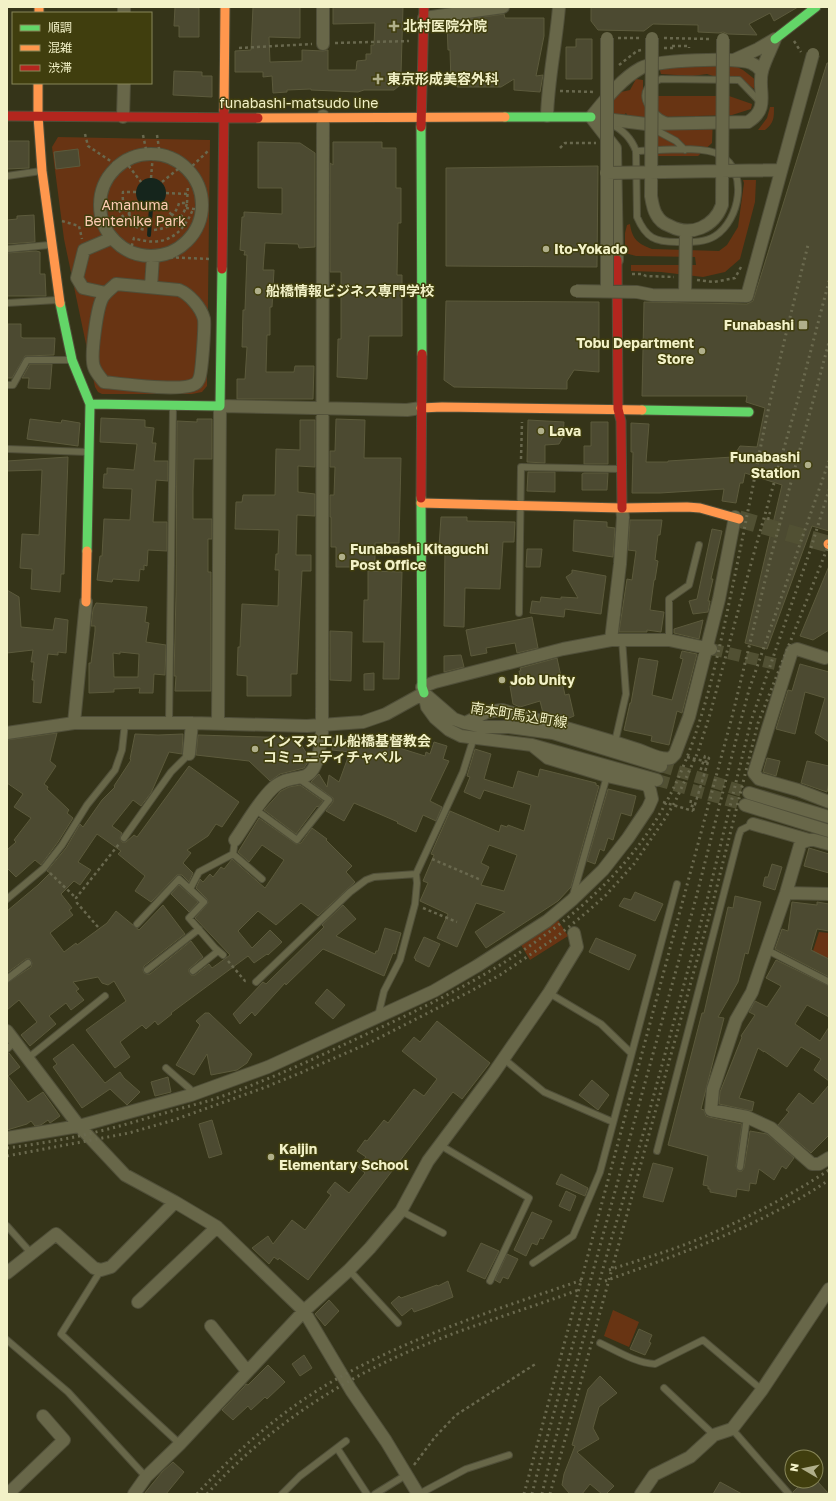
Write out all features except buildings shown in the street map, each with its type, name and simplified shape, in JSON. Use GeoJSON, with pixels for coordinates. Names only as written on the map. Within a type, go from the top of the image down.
{"type":"FeatureCollection","features":[{"type":"Feature","properties":{"kind":"street"},"geometry":{"type":"LineString","coordinates":[[218,724],[225,7]]}},
{"type":"Feature","properties":{"kind":"street"},"geometry":{"type":"LineString","coordinates":[[323,7],[323,44]]}},
{"type":"Feature","properties":{"kind":"street"},"geometry":{"type":"LineString","coordinates":[[423,690],[421,408],[423,270],[422,116],[424,12],[503,7]]}},
{"type":"Feature","properties":{"kind":"street"},"geometry":{"type":"LineString","coordinates":[[547,116],[559,7]]}},
{"type":"Feature","properties":{"kind":"street"},"geometry":{"type":"LineString","coordinates":[[734,60],[748,55],[775,39],[816,7]]}},
{"type":"Feature","properties":{"kind":"street"},"geometry":{"type":"LineString","coordinates":[[607,38],[607,291]]}},
{"type":"Feature","properties":{"kind":"street"},"geometry":{"type":"LineString","coordinates":[[652,42],[651,196],[656,215],[664,224],[678,230],[686,231],[694,230],[710,224],[720,212],[722,205],[723,39]]}},
{"type":"Feature","properties":{"kind":"street"},"geometry":{"type":"LineString","coordinates":[[591,117],[632,123],[676,124],[748,122],[759,113],[762,104],[762,72],[775,39]]}},
{"type":"Feature","properties":{"kind":"street"},"geometry":{"type":"LineString","coordinates":[[576,291],[638,292],[652,295],[747,296],[813,54]]}},
{"type":"Feature","properties":{"kind":"street"},"geometry":{"type":"LineString","coordinates":[[591,117],[616,87],[639,68],[648,64],[661,62],[734,60],[750,62],[760,68],[762,72]]}},
{"type":"Feature","properties":{"kind":"street"},"geometry":{"type":"LineString","coordinates":[[38,84],[38,116],[42,171],[59,300],[72,360],[90,404],[86,602],[74,723]]}},
{"type":"Feature","properties":{"kind":"street"},"geometry":{"type":"LineString","coordinates":[[123,117],[124,84]]}},
{"type":"Feature","properties":{"kind":"street","name":"funabashi-matsudo line"},"geometry":{"type":"LineString","coordinates":[[7,116],[224,118],[323,116],[591,117]]}},
{"type":"Feature","properties":{"kind":"street"},"geometry":{"type":"LineString","coordinates":[[235,840],[266,795],[275,786],[283,781],[304,777],[317,763],[322,732],[323,116]]}},
{"type":"Feature","properties":{"kind":"street"},"geometry":{"type":"LineString","coordinates":[[591,117],[615,148],[618,410],[621,421],[623,518],[617,640]]}},
{"type":"Feature","properties":{"kind":"street"},"geometry":{"type":"LineString","coordinates":[[153,154],[172,158],[185,168],[199,189],[202,199],[197,210],[196,229],[184,245],[172,252],[153,256],[141,255],[123,248],[112,238],[102,220],[100,206],[104,184],[110,175],[121,164],[140,155],[153,154]]}},
{"type":"Feature","properties":{"kind":"street"},"geometry":{"type":"LineString","coordinates":[[606,173],[781,170]]}},
{"type":"Feature","properties":{"kind":"street"},"geometry":{"type":"LineString","coordinates":[[685,295],[686,231]]}},
{"type":"Feature","properties":{"kind":"street"},"geometry":{"type":"LineString","coordinates":[[106,293],[83,288],[77,278],[84,250],[112,238]]}},
{"type":"Feature","properties":{"kind":"street"},"geometry":{"type":"LineString","coordinates":[[151,287],[153,256]]}},
{"type":"Feature","properties":{"kind":"street"},"geometry":{"type":"LineString","coordinates":[[116,284],[179,290],[186,293],[198,306],[204,318],[201,371],[199,380],[195,384],[182,388],[104,382],[94,368],[92,356],[100,304],[106,293],[116,284]]}},
{"type":"Feature","properties":{"kind":"street"},"geometry":{"type":"LineString","coordinates":[[90,404],[322,409],[407,410],[442,407],[750,412]]}},
{"type":"Feature","properties":{"kind":"street"},"geometry":{"type":"LineString","coordinates":[[421,503],[622,508],[700,508],[737,518],[709,649],[689,718],[671,758],[666,759],[615,742],[502,710],[487,712],[465,723]]}},
{"type":"Feature","properties":{"kind":"street"},"geometry":{"type":"LineString","coordinates":[[7,733],[74,723],[192,723],[307,726],[364,722],[372,720],[406,704],[435,682],[563,649],[617,640],[669,640],[709,649]]}},
{"type":"Feature","properties":{"kind":"street"},"geometry":{"type":"LineString","coordinates":[[828,656],[797,649],[792,651],[786,666],[754,774],[759,779],[798,790],[829,802]]}},
{"type":"Feature","properties":{"kind":"street","name":"南本町馬込町線"},"geometry":{"type":"LineString","coordinates":[[423,690],[454,719],[465,723],[482,727],[509,727],[553,733],[661,766]]}},
{"type":"Feature","properties":{"kind":"street","name":"南本町馬込町線"},"geometry":{"type":"LineString","coordinates":[[423,690],[427,707],[435,718],[449,730],[461,736],[532,745],[657,780]]}},
{"type":"Feature","properties":{"kind":"street"},"geometry":{"type":"LineString","coordinates":[[189,754],[192,723]]}},
{"type":"Feature","properties":{"kind":"street"},"geometry":{"type":"LineString","coordinates":[[7,1138],[79,1126],[191,1095],[268,1067],[434,991],[547,921],[572,900],[603,870],[628,838],[648,808],[652,799],[647,785],[607,776],[548,758],[532,745]]}},
{"type":"Feature","properties":{"kind":"street"},"geometry":{"type":"LineString","coordinates":[[749,793],[829,817]]}},
{"type":"Feature","properties":{"kind":"street"},"geometry":{"type":"LineString","coordinates":[[745,805],[829,831]]}},
{"type":"Feature","properties":{"kind":"street"},"geometry":{"type":"LineString","coordinates":[[753,824],[809,840],[829,844]]}},
{"type":"Feature","properties":{"kind":"street"},"geometry":{"type":"LineString","coordinates":[[809,840],[800,845],[786,893],[752,992],[736,1020],[713,1089],[711,1110],[747,1117],[771,1128],[812,1164],[819,1164],[829,1158]]}},
{"type":"Feature","properties":{"kind":"street"},"geometry":{"type":"LineString","coordinates":[[786,893],[829,894]]}},
{"type":"Feature","properties":{"kind":"street"},"geometry":{"type":"LineString","coordinates":[[134,1494],[146,1478],[180,1444],[304,1311],[349,1270],[370,1248],[401,1211],[428,1161],[504,1059],[549,993],[577,947],[574,933]]}},
{"type":"Feature","properties":{"kind":"street"},"geometry":{"type":"LineString","coordinates":[[7,1031],[11,1045],[28,1058],[79,1126],[125,1175],[217,1227],[304,1311],[351,1390],[418,1494]]}},
{"type":"Feature","properties":{"kind":"street"},"geometry":{"type":"LineString","coordinates":[[7,1273],[56,1234],[94,1268],[102,1270],[111,1267],[175,1202]]}},
{"type":"Feature","properties":{"kind":"street"},"geometry":{"type":"LineString","coordinates":[[138,1302],[217,1227]]}},
{"type":"Feature","properties":{"kind":"street"},"geometry":{"type":"LineString","coordinates":[[641,1494],[654,1475],[690,1457],[714,1435],[732,1429],[762,1390],[829,1289]]}},
{"type":"Feature","properties":{"kind":"street"},"geometry":{"type":"LineString","coordinates":[[211,1326],[247,1371]]}},
{"type":"Feature","properties":{"kind":"street"},"geometry":{"type":"LineString","coordinates":[[11,1491],[64,1440],[43,1416]]}},
{"type":"Feature","properties":{"kind":"lane"},"geometry":{"type":"LineString","coordinates":[[676,124],[662,119],[646,102],[646,91],[651,84],[661,79],[739,80],[762,104]]}},
{"type":"Feature","properties":{"kind":"lane"},"geometry":{"type":"LineString","coordinates":[[591,117],[649,126],[676,141],[685,150]]}},
{"type":"Feature","properties":{"kind":"lane"},"geometry":{"type":"LineString","coordinates":[[591,117],[620,128],[633,144],[636,151],[637,217],[646,232],[656,240],[667,242],[707,241],[717,235],[729,222],[735,210],[737,199],[736,173],[728,162],[720,155],[698,150],[636,151]]}},
{"type":"Feature","properties":{"kind":"lane"},"geometry":{"type":"LineString","coordinates":[[7,176],[42,171]]}},
{"type":"Feature","properties":{"kind":"lane"},"geometry":{"type":"LineString","coordinates":[[7,249],[51,245]]}},
{"type":"Feature","properties":{"kind":"lane"},"geometry":{"type":"LineString","coordinates":[[7,303],[59,300]]}},
{"type":"Feature","properties":{"kind":"lane"},"geometry":{"type":"LineString","coordinates":[[7,385],[13,384],[27,360],[72,360]]}},
{"type":"Feature","properties":{"kind":"lane"},"geometry":{"type":"LineString","coordinates":[[169,724],[173,405]]}},
{"type":"Feature","properties":{"kind":"lane"},"geometry":{"type":"LineString","coordinates":[[7,449],[89,452]]}},
{"type":"Feature","properties":{"kind":"lane"},"geometry":{"type":"LineString","coordinates":[[519,613],[521,467],[621,469]]}},
{"type":"Feature","properties":{"kind":"lane"},"geometry":{"type":"LineString","coordinates":[[669,640],[669,599],[689,585],[699,545]]}},
{"type":"Feature","properties":{"kind":"lane"},"geometry":{"type":"LineString","coordinates":[[615,742],[626,694],[617,640]]}},
{"type":"Feature","properties":{"kind":"lane"},"geometry":{"type":"LineString","coordinates":[[7,899],[44,868],[62,845],[87,805],[115,770],[122,750],[125,723]]}},
{"type":"Feature","properties":{"kind":"lane"},"geometry":{"type":"LineString","coordinates":[[378,1016],[384,991],[400,960],[415,904],[417,883],[416,874],[463,772],[474,737]]}},
{"type":"Feature","properties":{"kind":"lane"},"geometry":{"type":"LineString","coordinates":[[124,838],[171,772],[189,754]]}},
{"type":"Feature","properties":{"kind":"lane"},"geometry":{"type":"LineString","coordinates":[[572,900],[607,776]]}},
{"type":"Feature","properties":{"kind":"lane"},"geometry":{"type":"LineString","coordinates":[[256,810],[297,840],[329,800],[298,777]]}},
{"type":"Feature","properties":{"kind":"lane"},"geometry":{"type":"LineString","coordinates":[[658,1151],[739,835],[745,826],[753,824]]}},
{"type":"Feature","properties":{"kind":"lane"},"geometry":{"type":"LineString","coordinates":[[233,854],[235,840]]}},
{"type":"Feature","properties":{"kind":"lane"},"geometry":{"type":"LineString","coordinates":[[233,854],[262,879]]}},
{"type":"Feature","properties":{"kind":"lane"},"geometry":{"type":"LineString","coordinates":[[190,889],[200,872],[233,854]]}},
{"type":"Feature","properties":{"kind":"lane"},"geometry":{"type":"LineString","coordinates":[[256,982],[350,892],[366,880],[374,877],[416,874]]}},
{"type":"Feature","properties":{"kind":"lane"},"geometry":{"type":"LineString","coordinates":[[137,924],[180,879],[204,902],[190,918],[223,955]]}},
{"type":"Feature","properties":{"kind":"lane"},"geometry":{"type":"LineString","coordinates":[[533,1263],[573,1236],[600,1172],[677,884]]}},
{"type":"Feature","properties":{"kind":"lane"},"geometry":{"type":"LineString","coordinates":[[147,970],[199,929]]}},
{"type":"Feature","properties":{"kind":"lane"},"geometry":{"type":"LineString","coordinates":[[767,950],[829,982]]}},
{"type":"Feature","properties":{"kind":"lane"},"geometry":{"type":"LineString","coordinates":[[193,971],[218,951]]}},
{"type":"Feature","properties":{"kind":"lane"},"geometry":{"type":"LineString","coordinates":[[7,979],[28,963]]}},
{"type":"Feature","properties":{"kind":"lane"},"geometry":{"type":"LineString","coordinates":[[549,993],[600,1024],[631,1053]]}},
{"type":"Feature","properties":{"kind":"lane"},"geometry":{"type":"LineString","coordinates":[[28,1058],[105,996]]}},
{"type":"Feature","properties":{"kind":"lane"},"geometry":{"type":"LineString","coordinates":[[504,1059],[544,1092],[613,1122]]}},
{"type":"Feature","properties":{"kind":"lane"},"geometry":{"type":"LineString","coordinates":[[166,1068],[190,1089],[191,1095]]}},
{"type":"Feature","properties":{"kind":"lane"},"geometry":{"type":"LineString","coordinates":[[740,1167],[747,1117]]}},
{"type":"Feature","properties":{"kind":"lane"},"geometry":{"type":"LineString","coordinates":[[440,1145],[529,1198],[490,1281]]}},
{"type":"Feature","properties":{"kind":"lane"},"geometry":{"type":"LineString","coordinates":[[401,1211],[442,1233]]}},
{"type":"Feature","properties":{"kind":"lane"},"geometry":{"type":"LineString","coordinates":[[7,1226],[31,1253]]}},
{"type":"Feature","properties":{"kind":"lane"},"geometry":{"type":"LineString","coordinates":[[102,1270],[60,1334],[180,1444]]}},
{"type":"Feature","properties":{"kind":"lane"},"geometry":{"type":"LineString","coordinates":[[349,1270],[398,1323]]}},
{"type":"Feature","properties":{"kind":"lane"},"geometry":{"type":"LineString","coordinates":[[7,1340],[68,1392],[146,1478]]}},
{"type":"Feature","properties":{"kind":"lane"},"geometry":{"type":"LineString","coordinates":[[600,1343],[639,1361],[648,1364],[656,1364],[703,1340],[762,1390]]}},
{"type":"Feature","properties":{"kind":"lane"},"geometry":{"type":"LineString","coordinates":[[664,1388],[714,1435]]}},
{"type":"Feature","properties":{"kind":"lane"},"geometry":{"type":"LineString","coordinates":[[732,1429],[790,1494]]}},
{"type":"Feature","properties":{"kind":"lane"},"geometry":{"type":"LineString","coordinates":[[282,1494],[300,1476],[346,1442]]}},
{"type":"Feature","properties":{"kind":"lane"},"geometry":{"type":"LineString","coordinates":[[337,1448],[367,1494]]}},
{"type":"Feature","properties":{"kind":"lane"},"geometry":{"type":"LineString","coordinates":[[418,1494],[466,1469],[509,1455]]}},
{"type":"Feature","properties":{"kind":"lane"},"geometry":{"type":"LineString","coordinates":[[375,1494],[406,1475]]}},
{"type":"Feature","properties":{"kind":"path"},"geometry":{"type":"LineString","coordinates":[[652,42],[689,46]]}},
{"type":"Feature","properties":{"kind":"path"},"geometry":{"type":"LineString","coordinates":[[567,91],[595,92]]}},
{"type":"Feature","properties":{"kind":"path"},"geometry":{"type":"LineString","coordinates":[[85,134],[88,146],[121,164],[141,182]]}},
{"type":"Feature","properties":{"kind":"path"},"geometry":{"type":"LineString","coordinates":[[143,135],[153,154]]}},
{"type":"Feature","properties":{"kind":"path"},"geometry":{"type":"LineString","coordinates":[[151,178],[153,154],[158,135]]}},
{"type":"Feature","properties":{"kind":"path"},"geometry":{"type":"LineString","coordinates":[[560,148],[565,143],[596,144]]}},
{"type":"Feature","properties":{"kind":"path"},"geometry":{"type":"LineString","coordinates":[[162,182],[185,168],[209,150]]}},
{"type":"Feature","properties":{"kind":"path"},"geometry":{"type":"LineString","coordinates":[[154,230],[167,228],[182,216],[187,203],[188,185]]}},
{"type":"Feature","properties":{"kind":"path"},"geometry":{"type":"LineString","coordinates":[[136,192],[123,192],[123,202],[128,214],[140,223],[146,224]]}},
{"type":"Feature","properties":{"kind":"path"},"geometry":{"type":"LineString","coordinates":[[166,193],[188,194]]}},
{"type":"Feature","properties":{"kind":"path"},"geometry":{"type":"LineString","coordinates":[[100,206],[123,202]]}},
{"type":"Feature","properties":{"kind":"path"},"geometry":{"type":"LineString","coordinates":[[154,224],[166,221],[176,211],[179,202],[187,203]]}},
{"type":"Feature","properties":{"kind":"path"},"geometry":{"type":"LineString","coordinates":[[117,204],[126,221],[135,227],[146,230]]}},
{"type":"Feature","properties":{"kind":"path"},"geometry":{"type":"LineString","coordinates":[[128,214],[141,204]]}},
{"type":"Feature","properties":{"kind":"path"},"geometry":{"type":"LineString","coordinates":[[161,204],[172,215]]}},
{"type":"Feature","properties":{"kind":"path"},"geometry":{"type":"LineString","coordinates":[[130,252],[134,238],[158,242],[175,235],[197,210],[186,208]]}},
{"type":"Feature","properties":{"kind":"path"},"geometry":{"type":"LineString","coordinates":[[59,220],[79,226],[84,250]]}},
{"type":"Feature","properties":{"kind":"path"},"geometry":{"type":"LineString","coordinates":[[153,256],[213,259]]}},
{"type":"Feature","properties":{"kind":"path"},"geometry":{"type":"LineString","coordinates":[[521,467],[522,415]]}},
{"type":"Feature","properties":{"kind":"path"},"geometry":{"type":"LineString","coordinates":[[768,520],[770,512]]}},
{"type":"Feature","properties":{"kind":"path"},"geometry":{"type":"LineString","coordinates":[[674,754],[708,762]]}},
{"type":"Feature","properties":{"kind":"path"},"geometry":{"type":"LineString","coordinates":[[657,800],[693,811],[709,758],[705,756],[700,772]]}},
{"type":"Feature","properties":{"kind":"path"},"geometry":{"type":"LineString","coordinates":[[691,800],[690,805],[694,807]]}},
{"type":"Feature","properties":{"kind":"path"},"geometry":{"type":"LineString","coordinates":[[76,898],[124,838]]}},
{"type":"Feature","properties":{"kind":"path"},"geometry":{"type":"LineString","coordinates":[[424,856],[481,880]]}},
{"type":"Feature","properties":{"kind":"path"},"geometry":{"type":"LineString","coordinates":[[44,868],[76,898],[77,903],[98,927]]}},
{"type":"Feature","properties":{"kind":"path"},"geometry":{"type":"LineString","coordinates":[[415,904],[457,922]]}},
{"type":"Feature","properties":{"kind":"path"},"geometry":{"type":"LineString","coordinates":[[223,955],[245,981],[256,982]]}},
{"type":"Feature","properties":{"kind":"path"},"geometry":{"type":"LineString","coordinates":[[406,1475],[435,1437],[456,1415],[537,1363]]}},
{"type":"Feature","properties":{"kind":"green space"},"geometry":{"type":"Polygon","coordinates":[[[733,65],[743,70],[757,81],[757,91],[738,77],[713,76],[707,74],[692,76],[661,74],[659,67],[733,65]]]}},
{"type":"Feature","properties":{"kind":"green space"},"geometry":{"type":"Polygon","coordinates":[[[636,79],[643,80],[643,94],[659,96],[729,96],[752,104],[751,109],[732,115],[629,118],[626,113],[621,117],[612,116],[612,94],[630,90],[636,79]]]}},
{"type":"Feature","properties":{"kind":"green space"},"geometry":{"type":"Polygon","coordinates":[[[770,107],[774,107],[774,117],[772,123],[765,130],[758,130],[767,118],[770,107]]]}},
{"type":"Feature","properties":{"kind":"green space"},"geometry":{"type":"Polygon","coordinates":[[[713,117],[712,143],[698,156],[657,156],[656,118],[713,117]]]}},
{"type":"Feature","properties":{"kind":"green space","name":"Amanuma Bentenike Park"},"geometry":{"type":"Polygon","coordinates":[[[58,137],[210,140],[207,386],[202,392],[192,394],[102,394],[98,392],[95,387],[64,239],[52,147],[58,137]]]}},
{"type":"Feature","properties":{"kind":"green space"},"geometry":{"type":"Polygon","coordinates":[[[743,180],[756,180],[755,202],[740,259],[725,272],[703,277],[661,272],[631,271],[631,265],[696,265],[695,257],[636,256],[625,253],[625,233],[627,225],[630,224],[632,234],[636,240],[652,249],[719,251],[727,245],[738,227],[744,183],[743,180]]]}},
{"type":"Feature","properties":{"kind":"green space"},"geometry":{"type":"Polygon","coordinates":[[[558,920],[568,936],[530,960],[521,945],[558,920]]]}},
{"type":"Feature","properties":{"kind":"green space"},"geometry":{"type":"Polygon","coordinates":[[[819,932],[829,933],[829,958],[812,954],[819,932]]]}},
{"type":"Feature","properties":{"kind":"green space"},"geometry":{"type":"Polygon","coordinates":[[[613,1310],[639,1322],[629,1347],[604,1336],[613,1310]]]}},
{"type":"Feature","properties":{"kind":"shaded area"},"geometry":{"type":"Polygon","coordinates":[[[151,178],[162,182],[166,193],[162,204],[151,208],[140,204],[136,193],[140,182],[151,178]]]}},
{"type":"Feature","properties":{"kind":"waterway"},"geometry":{"type":"LineString","coordinates":[[149,235],[151,208]]}},
{"type":"Feature","properties":{"kind":"tunnel"},"geometry":{"type":"LineString","coordinates":[[739,519],[828,544]]}},
{"type":"Feature","properties":{"kind":"tunnel"},"geometry":{"type":"LineString","coordinates":[[711,649],[784,666]]}},
{"type":"Feature","properties":{"kind":"tunnel"},"geometry":{"type":"LineString","coordinates":[[661,766],[749,793]]}},
{"type":"Feature","properties":{"kind":"tunnel"},"geometry":{"type":"LineString","coordinates":[[657,780],[745,805]]}},
{"type":"Feature","properties":{"kind":"railway"},"geometry":{"type":"LineString","coordinates":[[7,1148],[65,1139],[124,1125],[216,1098],[261,1082],[298,1066],[414,1012],[499,966],[539,939],[577,910],[612,877],[643,840],[668,799],[687,758],[702,715],[724,627],[769,405],[808,245]]}},
{"type":"Feature","properties":{"kind":"railway"},"geometry":{"type":"LineString","coordinates":[[7,1156],[129,1133],[174,1120],[266,1087],[367,1044],[500,975],[555,938],[606,895],[634,864],[664,820],[675,802],[698,752],[800,392],[829,281]]}},
{"type":"Feature","properties":{"kind":"railway"},"geometry":{"type":"LineString","coordinates":[[524,1494],[732,717],[770,560],[829,342]]}},
{"type":"Feature","properties":{"kind":"railway"},"geometry":{"type":"LineString","coordinates":[[532,1494],[696,898],[749,690],[829,461]]}},
{"type":"Feature","properties":{"kind":"railway"},"geometry":{"type":"LineString","coordinates":[[542,1494],[553,1448],[611,1240],[644,1131],[707,900],[751,721],[810,551],[829,490]]}},
{"type":"Feature","properties":{"kind":"railway"},"geometry":{"type":"LineString","coordinates":[[550,1494],[713,902],[758,723],[829,544]]}},
{"type":"Feature","properties":{"kind":"railway"},"geometry":{"type":"LineString","coordinates":[[609,1270],[677,1248],[716,1232],[782,1199],[829,1170]]}},
{"type":"Feature","properties":{"kind":"railway"},"geometry":{"type":"LineString","coordinates":[[605,1281],[692,1249],[749,1225],[829,1180]]}},
{"type":"Feature","properties":{"kind":"railway"},"geometry":{"type":"LineString","coordinates":[[197,1494],[242,1448],[275,1420],[310,1395],[358,1367],[454,1325],[585,1279]]}},
{"type":"Feature","properties":{"kind":"railway"},"geometry":{"type":"LineString","coordinates":[[207,1494],[250,1451],[298,1414],[349,1381],[403,1354],[425,1345],[581,1289]]}},
{"type":"Feature","properties":{"kind":"traffic: fast"},"geometry":{"type":"LineString","coordinates":[[775,39],[816,7]]}},
{"type":"Feature","properties":{"kind":"traffic: fast"},"geometry":{"type":"LineString","coordinates":[[505,117],[591,117]]}},
{"type":"Feature","properties":{"kind":"traffic: fast"},"geometry":{"type":"LineString","coordinates":[[421,127],[422,354]]}},
{"type":"Feature","properties":{"kind":"traffic: fast"},"geometry":{"type":"LineString","coordinates":[[90,404],[220,406],[222,269]]}},
{"type":"Feature","properties":{"kind":"traffic: fast"},"geometry":{"type":"LineString","coordinates":[[60,303],[72,360],[90,404],[87,551]]}},
{"type":"Feature","properties":{"kind":"traffic: fast"},"geometry":{"type":"LineString","coordinates":[[642,410],[749,412]]}},
{"type":"Feature","properties":{"kind":"traffic: fast"},"geometry":{"type":"LineString","coordinates":[[421,498],[422,687],[424,693]]}},
{"type":"Feature","properties":{"kind":"traffic: slow"},"geometry":{"type":"LineString","coordinates":[[39,7],[39,12]]}},
{"type":"Feature","properties":{"kind":"traffic: slow"},"geometry":{"type":"LineString","coordinates":[[224,110],[225,7]]}},
{"type":"Feature","properties":{"kind":"traffic: slow"},"geometry":{"type":"LineString","coordinates":[[38,84],[38,116],[42,171],[60,303]]}},
{"type":"Feature","properties":{"kind":"traffic: slow"},"geometry":{"type":"LineString","coordinates":[[258,118],[505,117]]}},
{"type":"Feature","properties":{"kind":"traffic: slow"},"geometry":{"type":"LineString","coordinates":[[421,408],[642,410]]}},
{"type":"Feature","properties":{"kind":"traffic: slow"},"geometry":{"type":"LineString","coordinates":[[421,503],[622,508],[687,507],[700,508],[739,519]]}},
{"type":"Feature","properties":{"kind":"traffic: slow"},"geometry":{"type":"LineString","coordinates":[[86,602],[87,551]]}},
{"type":"Feature","properties":{"kind":"traffic: jam"},"geometry":{"type":"LineString","coordinates":[[421,127],[424,7]]}},
{"type":"Feature","properties":{"kind":"traffic: jam"},"geometry":{"type":"LineString","coordinates":[[222,269],[224,110]]}},
{"type":"Feature","properties":{"kind":"traffic: jam"},"geometry":{"type":"LineString","coordinates":[[7,116],[258,118]]}},
{"type":"Feature","properties":{"kind":"traffic: jam"},"geometry":{"type":"LineString","coordinates":[[617,260],[618,409],[621,421],[622,508]]}},
{"type":"Feature","properties":{"kind":"traffic: jam"},"geometry":{"type":"LineString","coordinates":[[421,498],[422,354]]}},
{"type":"Feature","properties":{"kind":"place","name":"北村医院分院"},"geometry":{"type":"Point","coordinates":[394,26]}},
{"type":"Feature","properties":{"kind":"place","name":"東京形成美容外科"},"geometry":{"type":"Point","coordinates":[378,79]}},
{"type":"Feature","properties":{"kind":"place","name":"Ito-Yokado"},"geometry":{"type":"Point","coordinates":[546,249]}},
{"type":"Feature","properties":{"kind":"place","name":"船橋情報ビジネス専門学校"},"geometry":{"type":"Point","coordinates":[258,291]}},
{"type":"Feature","properties":{"kind":"place","name":"Funabashi"},"geometry":{"type":"Point","coordinates":[803,325]}},
{"type":"Feature","properties":{"kind":"place","name":"Tobu Department Store"},"geometry":{"type":"Point","coordinates":[702,351]}},
{"type":"Feature","properties":{"kind":"place","name":"Lava"},"geometry":{"type":"Point","coordinates":[541,431]}},
{"type":"Feature","properties":{"kind":"place","name":"Funabashi Station"},"geometry":{"type":"Point","coordinates":[808,465]}},
{"type":"Feature","properties":{"kind":"place","name":"Funabashi Kitaguchi Post Office"},"geometry":{"type":"Point","coordinates":[342,557]}},
{"type":"Feature","properties":{"kind":"place","name":"Job Unity"},"geometry":{"type":"Point","coordinates":[502,680]}},
{"type":"Feature","properties":{"kind":"place","name":"インマヌエル船橋基督教会 コミュニティチャペル"},"geometry":{"type":"Point","coordinates":[255,749]}},
{"type":"Feature","properties":{"kind":"place","name":"Kaijin Elementary School"},"geometry":{"type":"Point","coordinates":[271,1157]}}]}
